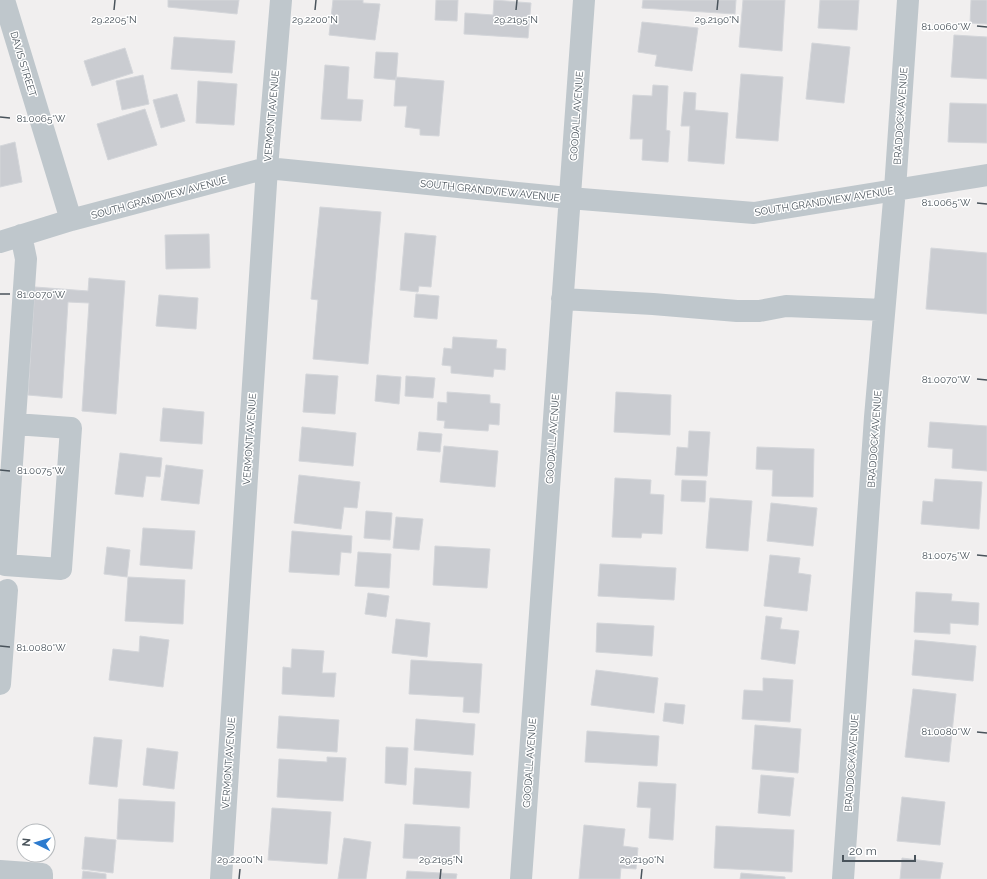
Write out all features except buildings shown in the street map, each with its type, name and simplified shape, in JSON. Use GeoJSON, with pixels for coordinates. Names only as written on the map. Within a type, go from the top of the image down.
{"type":"FeatureCollection","features":[{"type":"Feature","properties":{"kind":"street","name":"DAVIS STREET"},"geometry":{"type":"LineString","coordinates":[[4,0],[71,220]]}},
{"type":"Feature","properties":{"kind":"street","name":"VERMONT AVENUE"},"geometry":{"type":"LineString","coordinates":[[221,879],[267,168],[281,0]]}},
{"type":"Feature","properties":{"kind":"street","name":"GOODALL AVENUE"},"geometry":{"type":"LineString","coordinates":[[521,879],[584,0]]}},
{"type":"Feature","properties":{"kind":"street","name":"BRADDOCK AVENUE"},"geometry":{"type":"LineString","coordinates":[[843,879],[908,0]]}},
{"type":"Feature","properties":{"kind":"street","name":"SOUTH GRANDVIEW AVENUE"},"geometry":{"type":"LineString","coordinates":[[0,242],[71,220],[267,168],[569,198],[754,213],[987,175]]}},
{"type":"Feature","properties":{"kind":"street"},"geometry":{"type":"LineString","coordinates":[[15,424],[71,428],[61,569],[5,565],[26,259],[22,235]]}},
{"type":"Feature","properties":{"kind":"street"},"geometry":{"type":"LineString","coordinates":[[562,299],[737,311],[759,311],[786,306],[884,310]]}},
{"type":"Feature","properties":{"kind":"street"},"geometry":{"type":"LineString","coordinates":[[0,684],[7,590]]}},
{"type":"Feature","properties":{"kind":"street"},"geometry":{"type":"LineString","coordinates":[[0,871],[42,874],[42,879]]}}]}
